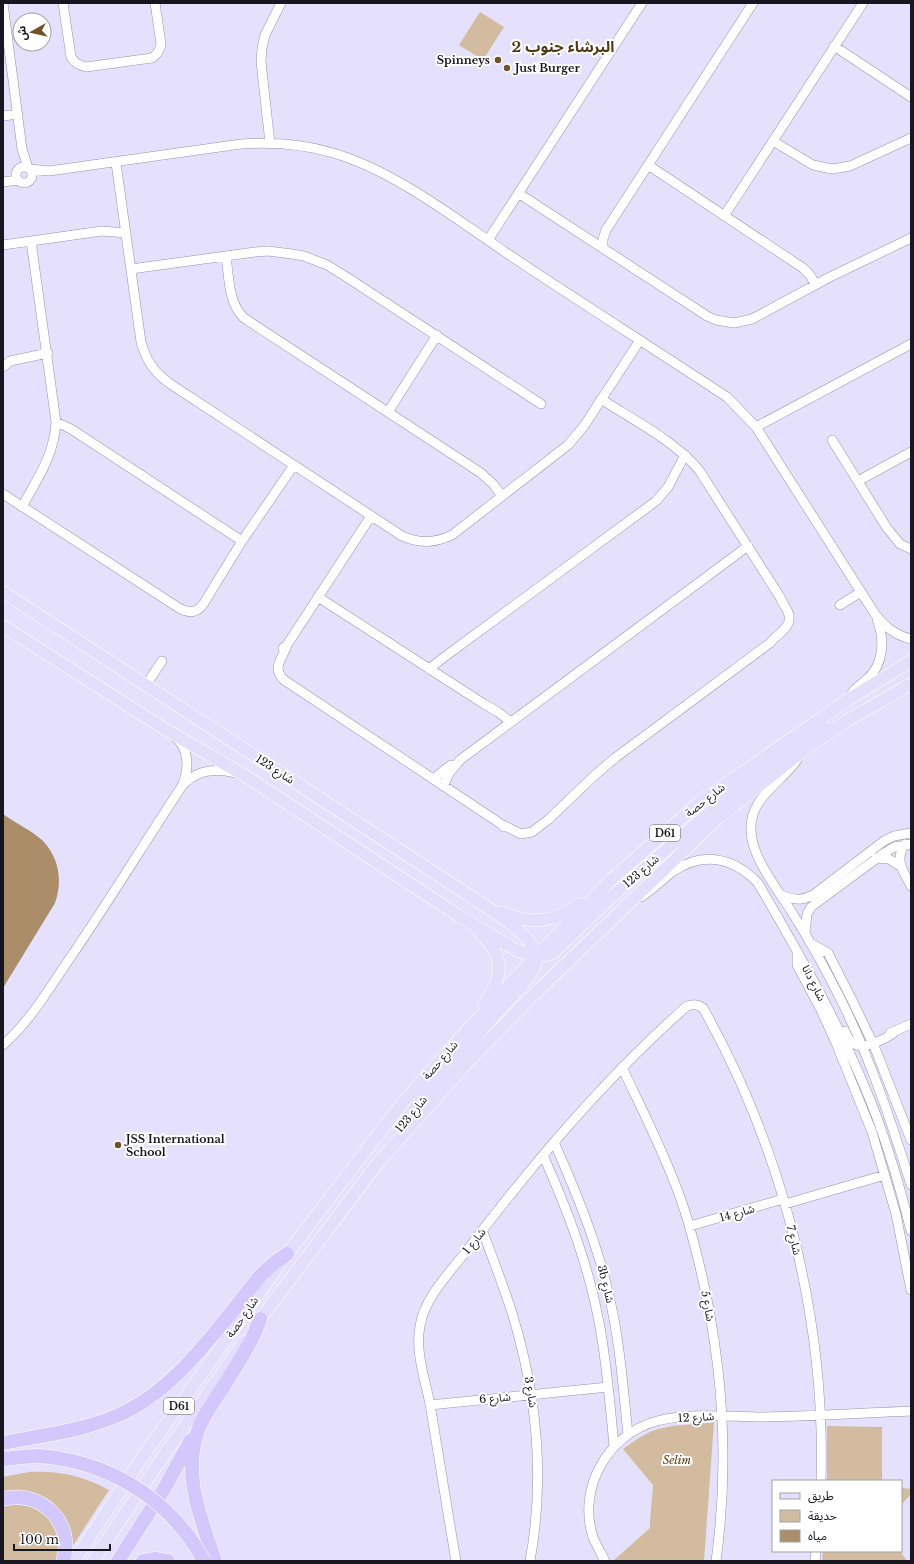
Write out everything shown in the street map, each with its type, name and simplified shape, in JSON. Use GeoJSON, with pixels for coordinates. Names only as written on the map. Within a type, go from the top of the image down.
{"type":"FeatureCollection","features":[{"type":"Feature","properties":{"kind":"highway"},"geometry":{"type":"LineString","coordinates":[[3,1443],[94,1424],[120,1414],[145,1401],[178,1374],[260,1276],[286,1254]]}},
{"type":"Feature","properties":{"kind":"highway"},"geometry":{"type":"LineString","coordinates":[[118,1561],[164,1489],[199,1427],[246,1351],[254,1336],[260,1319]]}},
{"type":"Feature","properties":{"kind":"highway"},"geometry":{"type":"LineString","coordinates":[[199,1427],[193,1446],[191,1470],[195,1498],[215,1561]]}},
{"type":"Feature","properties":{"kind":"highway"},"geometry":{"type":"LineString","coordinates":[[3,1459],[38,1456],[90,1465],[114,1475],[133,1485],[160,1506],[186,1533],[204,1561]]}},
{"type":"Feature","properties":{"kind":"highway"},"geometry":{"type":"LineString","coordinates":[[3,1499],[15,1497],[28,1498],[40,1503],[51,1511],[59,1522],[64,1535],[65,1548],[63,1561]]}},
{"type":"Feature","properties":{"kind":"highway"},"geometry":{"type":"LineString","coordinates":[[143,1561],[155,1559],[168,1561]]}},
{"type":"Feature","properties":{"kind":"main road","name":"شارع 123"},"geometry":{"type":"LineString","coordinates":[[3,592],[470,896],[519,931],[525,937],[536,956],[534,969],[524,983],[449,1066],[392,1138],[377,1164]]}},
{"type":"Feature","properties":{"kind":"main road","name":"شارع 123"},"geometry":{"type":"LineString","coordinates":[[3,626],[168,731],[244,775],[459,916],[518,951],[536,956],[553,953],[609,900],[716,807],[773,762],[811,735],[848,720]]}},
{"type":"Feature","properties":{"kind":"main road","name":"شارع حصة"},"geometry":{"type":"LineString","coordinates":[[74,1561],[142,1458],[286,1254],[400,1106],[536,956],[610,881],[701,802],[849,699],[911,661]]}},
{"type":"Feature","properties":{"kind":"main road","name":"شارع حصة"},"geometry":{"type":"LineString","coordinates":[[93,1561],[164,1455],[260,1319],[377,1164],[466,1064],[528,1000],[717,819],[804,750],[848,720],[911,684]]}},
{"type":"Feature","properties":{"kind":"main road"},"geometry":{"type":"LineString","coordinates":[[470,896],[517,918],[533,921],[549,919],[564,914],[610,881]]}},
{"type":"Feature","properties":{"kind":"main road"},"geometry":{"type":"LineString","coordinates":[[452,1047],[490,995],[499,975],[500,966],[491,944],[459,916]]}},
{"type":"Feature","properties":{"kind":"street"},"geometry":{"type":"LineString","coordinates":[[3,3],[22,149],[32,175],[30,180]]}},
{"type":"Feature","properties":{"kind":"street"},"geometry":{"type":"LineString","coordinates":[[63,3],[71,57],[74,62],[86,67],[152,58],[156,55],[162,44],[155,3]]}},
{"type":"Feature","properties":{"kind":"street"},"geometry":{"type":"LineString","coordinates":[[270,143],[261,62],[262,48],[265,35],[281,3]]}},
{"type":"Feature","properties":{"kind":"street"},"geometry":{"type":"LineString","coordinates":[[488,240],[642,3]]}},
{"type":"Feature","properties":{"kind":"street"},"geometry":{"type":"LineString","coordinates":[[603,248],[603,239],[606,230],[753,3]]}},
{"type":"Feature","properties":{"kind":"street"},"geometry":{"type":"LineString","coordinates":[[724,216],[863,3]]}},
{"type":"Feature","properties":{"kind":"street"},"geometry":{"type":"LineString","coordinates":[[834,46],[911,97]]}},
{"type":"Feature","properties":{"kind":"street"},"geometry":{"type":"LineString","coordinates":[[3,116],[18,114]]}},
{"type":"Feature","properties":{"kind":"street"},"geometry":{"type":"LineString","coordinates":[[773,140],[813,165],[832,169],[850,166],[911,138]]}},
{"type":"Feature","properties":{"kind":"street"},"geometry":{"type":"LineString","coordinates":[[3,182],[17,175],[23,167],[49,171],[116,163],[241,144],[270,143],[291,144],[333,152],[378,171],[411,190],[727,397],[756,427],[875,614],[887,628],[894,633],[911,639]]}},
{"type":"Feature","properties":{"kind":"street"},"geometry":{"type":"LineString","coordinates":[[22,149],[17,175],[23,183],[49,171]]}},
{"type":"Feature","properties":{"kind":"street"},"geometry":{"type":"LineString","coordinates":[[116,163],[141,342],[144,352],[154,370],[169,383],[371,516],[402,536],[412,540],[433,542],[452,535],[505,493],[559,454],[576,436],[640,340]]}},
{"type":"Feature","properties":{"kind":"street"},"geometry":{"type":"LineString","coordinates":[[648,166],[803,268],[815,284]]}},
{"type":"Feature","properties":{"kind":"street"},"geometry":{"type":"LineString","coordinates":[[3,176],[17,175]]}},
{"type":"Feature","properties":{"kind":"street"},"geometry":{"type":"LineString","coordinates":[[518,193],[707,316],[725,322],[744,322],[752,319],[815,284],[911,238]]}},
{"type":"Feature","properties":{"kind":"street"},"geometry":{"type":"LineString","coordinates":[[3,245],[102,231],[124,223]]}},
{"type":"Feature","properties":{"kind":"street"},"geometry":{"type":"LineString","coordinates":[[591,240],[606,230]]}},
{"type":"Feature","properties":{"kind":"street"},"geometry":{"type":"LineString","coordinates":[[102,231],[126,233]]}},
{"type":"Feature","properties":{"kind":"street"},"geometry":{"type":"LineString","coordinates":[[22,506],[48,458],[52,448],[56,425],[48,353],[31,241]]}},
{"type":"Feature","properties":{"kind":"street"},"geometry":{"type":"LineString","coordinates":[[131,269],[255,252],[280,252],[304,256],[316,260],[345,276],[438,335],[541,404]]}},
{"type":"Feature","properties":{"kind":"street"},"geometry":{"type":"LineString","coordinates":[[226,256],[233,302],[239,313],[482,473],[505,493]]}},
{"type":"Feature","properties":{"kind":"street"},"geometry":{"type":"LineString","coordinates":[[388,412],[438,335]]}},
{"type":"Feature","properties":{"kind":"street"},"geometry":{"type":"LineString","coordinates":[[756,427],[911,344]]}},
{"type":"Feature","properties":{"kind":"street"},"geometry":{"type":"LineString","coordinates":[[3,367],[10,361],[48,353]]}},
{"type":"Feature","properties":{"kind":"street"},"geometry":{"type":"LineString","coordinates":[[371,516],[286,645],[278,663],[281,678],[505,828],[520,837],[528,838],[534,835],[548,822],[549,819],[604,767],[770,643],[776,641],[788,631],[794,623],[792,613],[780,598],[706,478],[692,461],[601,399]]}},
{"type":"Feature","properties":{"kind":"street"},"geometry":{"type":"LineString","coordinates":[[56,425],[67,426],[242,541]]}},
{"type":"Feature","properties":{"kind":"street"},"geometry":{"type":"LineString","coordinates":[[832,440],[888,528],[900,544],[911,549]]}},
{"type":"Feature","properties":{"kind":"street"},"geometry":{"type":"LineString","coordinates":[[858,481],[911,452]]}},
{"type":"Feature","properties":{"kind":"street"},"geometry":{"type":"LineString","coordinates":[[673,480],[685,455]]}},
{"type":"Feature","properties":{"kind":"street"},"geometry":{"type":"LineString","coordinates":[[429,669],[650,506],[663,494],[673,480],[692,461]]}},
{"type":"Feature","properties":{"kind":"street"},"geometry":{"type":"LineString","coordinates":[[3,494],[179,608],[190,612],[196,611],[204,603],[242,541],[294,465]]}},
{"type":"Feature","properties":{"kind":"street"},"geometry":{"type":"LineString","coordinates":[[888,528],[888,533],[900,551],[911,555]]}},
{"type":"Feature","properties":{"kind":"street"},"geometry":{"type":"LineString","coordinates":[[433,779],[748,546]]}},
{"type":"Feature","properties":{"kind":"street"},"geometry":{"type":"LineString","coordinates":[[840,606],[861,592]]}},
{"type":"Feature","properties":{"kind":"street"},"geometry":{"type":"LineString","coordinates":[[318,597],[498,712],[508,724]]}},
{"type":"Feature","properties":{"kind":"street"},"geometry":{"type":"LineString","coordinates":[[849,699],[856,687],[872,674],[880,659],[882,651],[882,636],[875,614]]}},
{"type":"Feature","properties":{"kind":"street"},"geometry":{"type":"LineString","coordinates":[[438,674],[447,659],[457,648]]}},
{"type":"Feature","properties":{"kind":"street"},"geometry":{"type":"LineString","coordinates":[[146,685],[162,661]]}},
{"type":"Feature","properties":{"kind":"street"},"geometry":{"type":"LineString","coordinates":[[3,1045],[23,1026],[46,994],[77,949],[182,786],[185,780],[187,766],[185,752],[178,740],[168,731]]}},
{"type":"Feature","properties":{"kind":"street","name":"شارع دانا"},"geometry":{"type":"LineString","coordinates":[[804,750],[794,764],[761,797],[755,808],[752,819],[752,843],[756,854],[805,933],[839,995],[863,1046],[884,1102],[911,1185]]}},
{"type":"Feature","properties":{"kind":"street"},"geometry":{"type":"LineString","coordinates":[[443,786],[450,772],[460,760]]}},
{"type":"Feature","properties":{"kind":"street"},"geometry":{"type":"LineString","coordinates":[[182,786],[192,778],[210,771],[223,770],[244,775]]}},
{"type":"Feature","properties":{"kind":"street"},"geometry":{"type":"LineString","coordinates":[[805,933],[807,914],[812,907],[884,841],[894,836],[911,833]]}},
{"type":"Feature","properties":{"kind":"street"},"geometry":{"type":"LineString","coordinates":[[781,895],[791,899],[806,899],[894,848],[908,844]]}},
{"type":"Feature","properties":{"kind":"street"},"geometry":{"type":"LineString","coordinates":[[900,866],[900,854],[908,844]]}},
{"type":"Feature","properties":{"kind":"street"},"geometry":{"type":"LineString","coordinates":[[876,858],[889,859],[900,866],[911,886]]}},
{"type":"Feature","properties":{"kind":"street","name":"شارع دانا"},"geometry":{"type":"LineString","coordinates":[[626,906],[650,891],[671,873],[682,866],[699,860],[718,859],[740,867],[750,874],[758,883],[797,950],[866,1090],[896,1177],[911,1231]]}},
{"type":"Feature","properties":{"kind":"street"},"geometry":{"type":"LineString","coordinates":[[811,944],[828,953],[873,1044],[911,1140]]}},
{"type":"Feature","properties":{"kind":"street"},"geometry":{"type":"LineString","coordinates":[[797,950],[797,965],[821,1010],[872,1132],[896,1214],[911,1290]]}},
{"type":"Feature","properties":{"kind":"street"},"geometry":{"type":"LineString","coordinates":[[821,997],[832,1006],[851,1042],[856,1045],[863,1046],[873,1044],[911,1024]]}},
{"type":"Feature","properties":{"kind":"street","name":"شارع 1"},"geometry":{"type":"LineString","coordinates":[[456,1561],[430,1404],[419,1349],[418,1337],[423,1313],[435,1292],[482,1230],[554,1142],[622,1067],[687,1006],[692,1004],[698,1005],[703,1008],[706,1013]]}},
{"type":"Feature","properties":{"kind":"street","name":"شارع 7"},"geometry":{"type":"LineString","coordinates":[[706,1013],[744,1092],[768,1151],[784,1202],[800,1262],[817,1369],[820,1414],[821,1480]]}},
{"type":"Feature","properties":{"kind":"street"},"geometry":{"type":"LineString","coordinates":[[867,1031],[872,1035],[878,1036],[895,1032]]}},
{"type":"Feature","properties":{"kind":"street","name":"شارع 5"},"geometry":{"type":"LineString","coordinates":[[622,1067],[667,1163],[690,1226],[703,1278],[713,1329],[722,1415],[722,1487],[716,1561]]}},
{"type":"Feature","properties":{"kind":"street"},"geometry":{"type":"LineString","coordinates":[[884,1102],[905,1124]]}},
{"type":"Feature","properties":{"kind":"street","name":"3b شارع"},"geometry":{"type":"LineString","coordinates":[[554,1142],[586,1218],[609,1296],[621,1363],[628,1434]]}},
{"type":"Feature","properties":{"kind":"street","name":"3b شارع"},"geometry":{"type":"LineString","coordinates":[[543,1155],[565,1206],[584,1260],[600,1328],[614,1446]]}},
{"type":"Feature","properties":{"kind":"street","name":"شارع 14"},"geometry":{"type":"LineString","coordinates":[[690,1226],[885,1175]]}},
{"type":"Feature","properties":{"kind":"street","name":"شارع 3"},"geometry":{"type":"LineString","coordinates":[[482,1230],[513,1315],[528,1372],[537,1443],[538,1482],[537,1513],[530,1561]]}},
{"type":"Feature","properties":{"kind":"street","name":"شارع 6"},"geometry":{"type":"LineString","coordinates":[[430,1404],[608,1387]]}},
{"type":"Feature","properties":{"kind":"street","name":"شارع 12"},"geometry":{"type":"LineString","coordinates":[[605,1561],[593,1536],[590,1523],[590,1496],[593,1482],[605,1457],[614,1446],[628,1434],[641,1427],[656,1421],[671,1418],[722,1415],[758,1417],[911,1411]]}},
{"type":"Feature","properties":{"kind":"green space"},"geometry":{"type":"Polygon","coordinates":[[[480,12],[504,27],[483,60],[459,45],[480,12]]]}},
{"type":"Feature","properties":{"kind":"green space","name":"Selim"},"geometry":{"type":"Polygon","coordinates":[[[714,1422],[704,1561],[613,1561],[650,1528],[653,1485],[623,1449],[642,1436],[655,1430],[714,1422]]]}},
{"type":"Feature","properties":{"kind":"green space"},"geometry":{"type":"Polygon","coordinates":[[[827,1426],[882,1427],[882,1480],[827,1480],[827,1426]]]}},
{"type":"Feature","properties":{"kind":"green space"},"geometry":{"type":"Polygon","coordinates":[[[29,1472],[50,1472],[70,1475],[90,1481],[109,1490],[70,1550],[65,1522],[3,1494],[3,1477],[29,1472]]]}},
{"type":"Feature","properties":{"kind":"green space"},"geometry":{"type":"Polygon","coordinates":[[[902,1488],[911,1489],[911,1494],[902,1504],[902,1488]]]}},
{"type":"Feature","properties":{"kind":"green space"},"geometry":{"type":"Polygon","coordinates":[[[9,1504],[32,1506],[51,1520],[59,1536],[58,1561],[3,1561],[3,1505],[9,1504]]]}},
{"type":"Feature","properties":{"kind":"green space"},"geometry":{"type":"Polygon","coordinates":[[[823,1552],[901,1552],[907,1561],[822,1561],[823,1552]]]}},
{"type":"Feature","properties":{"kind":"water"},"geometry":{"type":"Polygon","coordinates":[[[3,814],[33,833],[48,847],[56,862],[59,886],[55,903],[3,988],[3,814]]]}},
{"type":"Feature","properties":{"kind":"place","name":"Spinneys"},"geometry":{"type":"Point","coordinates":[498,60]}},
{"type":"Feature","properties":{"kind":"place","name":"Just Burger"},"geometry":{"type":"Point","coordinates":[507,68]}},
{"type":"Feature","properties":{"kind":"place","name":"JSS International School"},"geometry":{"type":"Point","coordinates":[118,1145]}},
{"type":"Feature","properties":{"kind":"district","name":"البرشاء جنوب 2"},"geometry":{"type":"Point","coordinates":[563,47]}}]}
